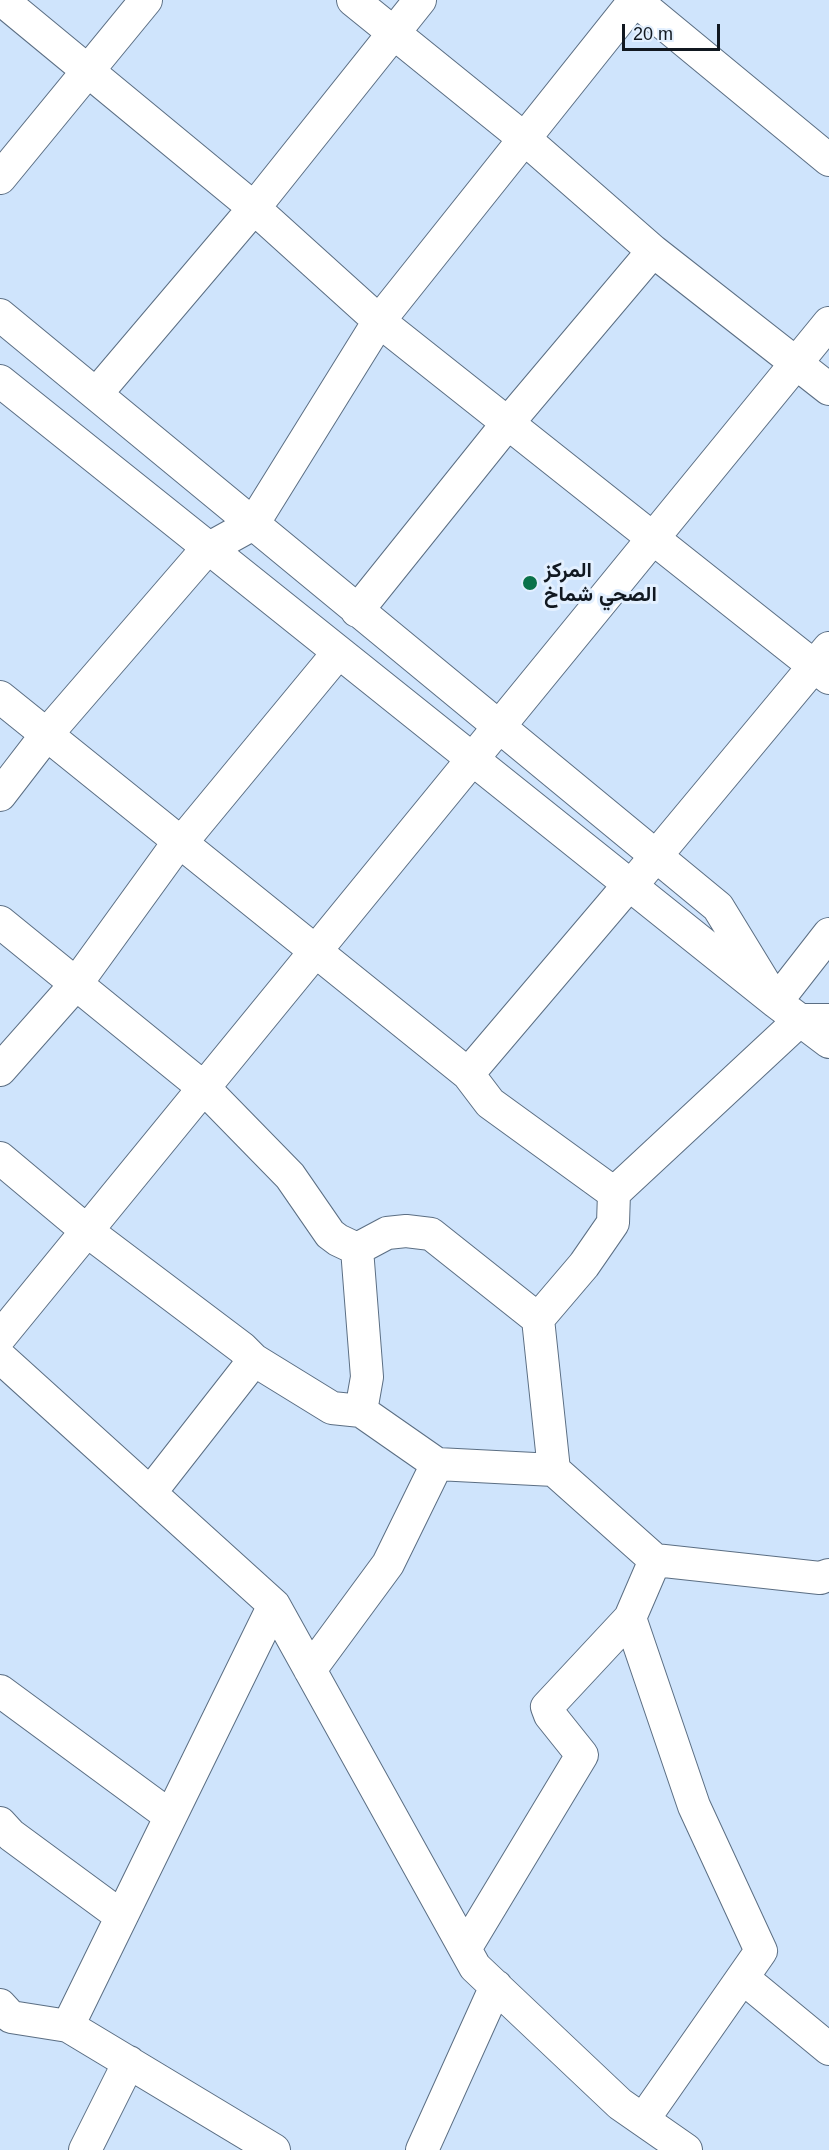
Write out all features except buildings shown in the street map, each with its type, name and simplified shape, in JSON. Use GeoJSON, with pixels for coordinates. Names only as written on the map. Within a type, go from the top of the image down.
{"type":"FeatureCollection","features":[{"type":"Feature","properties":{"kind":"street"},"geometry":{"type":"LineString","coordinates":[[2,0],[254,208],[379,321],[507,424],[824,664],[657,854],[632,886],[627,887],[468,1074]]}},
{"type":"Feature","properties":{"kind":"street"},"geometry":{"type":"LineString","coordinates":[[0,178],[146,0]]}},
{"type":"Feature","properties":{"kind":"street"},"geometry":{"type":"LineString","coordinates":[[353,0],[526,140],[653,251],[829,389]]}},
{"type":"Feature","properties":{"kind":"street"},"geometry":{"type":"LineString","coordinates":[[97,393],[254,208],[420,0]]}},
{"type":"Feature","properties":{"kind":"street"},"geometry":{"type":"LineString","coordinates":[[0,795],[47,734],[207,550],[253,525],[379,321],[526,140],[635,0],[829,159]]}},
{"type":"Feature","properties":{"kind":"street"},"geometry":{"type":"LineString","coordinates":[[357,611],[507,424],[653,251]]}},
{"type":"Feature","properties":{"kind":"street"},"geometry":{"type":"LineString","coordinates":[[0,315],[499,728],[657,854],[718,907],[776,1002]]}},
{"type":"Feature","properties":{"kind":"street"},"geometry":{"type":"LineString","coordinates":[[0,1337],[829,323]]}},
{"type":"Feature","properties":{"kind":"street"},"geometry":{"type":"LineString","coordinates":[[0,381],[776,1002],[815,1020],[829,1042]]}},
{"type":"Feature","properties":{"kind":"street"},"geometry":{"type":"LineString","coordinates":[[0,1070],[76,984],[178,843],[182,843],[338,653]]}},
{"type":"Feature","properties":{"kind":"street"},"geometry":{"type":"LineString","coordinates":[[0,697],[468,1074],[490,1103],[614,1193]]}},
{"type":"Feature","properties":{"kind":"street"},"geometry":{"type":"LineString","coordinates":[[0,922],[204,1088],[290,1176],[330,1234],[357,1249]]}},
{"type":"Feature","properties":{"kind":"street"},"geometry":{"type":"LineString","coordinates":[[776,1002],[829,934]]}},
{"type":"Feature","properties":{"kind":"street"},"geometry":{"type":"LineString","coordinates":[[538,1319],[584,1265],[613,1223],[614,1193],[815,1020]]}},
{"type":"Feature","properties":{"kind":"street"},"geometry":{"type":"LineString","coordinates":[[0,1158],[87,1231],[242,1348],[254,1360],[332,1408],[361,1411],[438,1464],[554,1470],[655,1560],[820,1578],[829,1575]]}},
{"type":"Feature","properties":{"kind":"street"},"geometry":{"type":"LineString","coordinates":[[357,1249],[387,1233],[406,1231],[431,1234],[538,1319],[554,1470]]}},
{"type":"Feature","properties":{"kind":"street"},"geometry":{"type":"LineString","coordinates":[[357,1249],[367,1377],[361,1411]]}},
{"type":"Feature","properties":{"kind":"street"},"geometry":{"type":"LineString","coordinates":[[0,1357],[274,1605],[475,1967],[620,2104],[686,2150]]}},
{"type":"Feature","properties":{"kind":"street"},"geometry":{"type":"LineString","coordinates":[[150,1493],[254,1360]]}},
{"type":"Feature","properties":{"kind":"street"},"geometry":{"type":"LineString","coordinates":[[310,1671],[388,1564],[438,1464]]}},
{"type":"Feature","properties":{"kind":"street"},"geometry":{"type":"LineString","coordinates":[[465,1948],[582,1755],[550,1715],[547,1707],[630,1618],[655,1560]]}},
{"type":"Feature","properties":{"kind":"street"},"geometry":{"type":"LineString","coordinates":[[68,2025],[274,1605]]}},
{"type":"Feature","properties":{"kind":"street"},"geometry":{"type":"LineString","coordinates":[[630,1618],[694,1806],[761,1951],[643,2120]]}},
{"type":"Feature","properties":{"kind":"street"},"geometry":{"type":"LineString","coordinates":[[0,1691],[170,1816]]}},
{"type":"Feature","properties":{"kind":"street"},"geometry":{"type":"LineString","coordinates":[[0,1823],[11,1835],[121,1916]]}},
{"type":"Feature","properties":{"kind":"street"},"geometry":{"type":"LineString","coordinates":[[743,1978],[829,2049]]}},
{"type":"Feature","properties":{"kind":"street"},"geometry":{"type":"LineString","coordinates":[[423,2150],[496,1986]]}},
{"type":"Feature","properties":{"kind":"street"},"geometry":{"type":"LineString","coordinates":[[4,2019],[68,2025],[274,2150]]}},
{"type":"Feature","properties":{"kind":"street"},"geometry":{"type":"LineString","coordinates":[[85,2150],[129,2062]]}},
{"type":"Feature","properties":{"kind":"place","name":"المركز الصحي شماخ"},"geometry":{"type":"Point","coordinates":[530,583]}}]}
